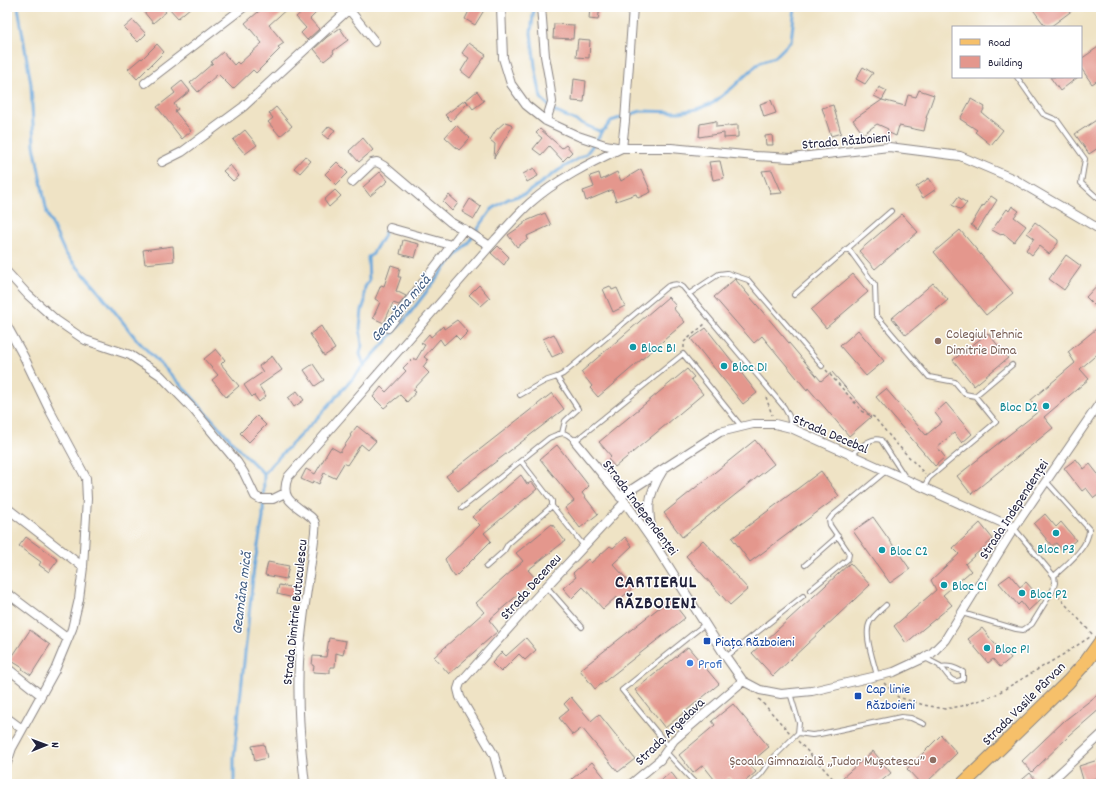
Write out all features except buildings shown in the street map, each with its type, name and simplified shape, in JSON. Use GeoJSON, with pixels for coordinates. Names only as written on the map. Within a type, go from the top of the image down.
{"type":"FeatureCollection","features":[{"type":"Feature","properties":{"kind":"main road","name":"Strada Vasile Pârvan"},"geometry":{"type":"LineString","coordinates":[[963,784],[1068,682],[1086,662],[1097,637]]}},
{"type":"Feature","properties":{"kind":"street"},"geometry":{"type":"LineString","coordinates":[[145,83],[244,7]]}},
{"type":"Feature","properties":{"kind":"street","name":"Strada Războieni"},"geometry":{"type":"LineString","coordinates":[[501,7],[503,58],[511,84],[526,105],[546,120],[578,136],[605,145],[622,148],[671,148],[792,158],[889,147],[960,156],[1014,179],[1101,230]]}},
{"type":"Feature","properties":{"kind":"street"},"geometry":{"type":"LineString","coordinates":[[541,7],[545,56],[552,102],[546,120]]}},
{"type":"Feature","properties":{"kind":"street"},"geometry":{"type":"LineString","coordinates":[[7,272],[28,295],[56,320],[79,336],[98,345],[130,355],[160,375],[193,409],[228,450],[244,473],[255,496],[260,499],[273,499],[284,493],[284,485],[295,468],[490,246],[530,203],[558,182],[622,148],[633,7]]}},
{"type":"Feature","properties":{"kind":"street"},"geometry":{"type":"LineString","coordinates":[[162,162],[182,152],[243,107],[348,8],[375,42]]}},
{"type":"Feature","properties":{"kind":"street"},"geometry":{"type":"LineString","coordinates":[[352,182],[372,163],[377,162],[384,166],[450,222],[490,246]]}},
{"type":"Feature","properties":{"kind":"street"},"geometry":{"type":"LineString","coordinates":[[390,228],[451,245]]}},
{"type":"Feature","properties":{"kind":"street"},"geometry":{"type":"LineString","coordinates":[[388,328],[451,245],[467,231]]}},
{"type":"Feature","properties":{"kind":"street"},"geometry":{"type":"LineString","coordinates":[[7,326],[86,478],[87,499],[83,567],[79,599],[72,629],[55,670],[12,748],[7,763]]}},
{"type":"Feature","properties":{"kind":"street","name":"Strada Independenței"},"geometry":{"type":"LineString","coordinates":[[575,441],[623,500],[655,545],[726,657],[743,681],[760,690],[790,694],[812,691],[894,672],[932,653],[945,640],[1014,528],[1101,401]]}},
{"type":"Feature","properties":{"kind":"street","name":"Strada Decebal"},"geometry":{"type":"LineString","coordinates":[[623,500],[666,466],[720,432],[753,424],[775,424],[791,428],[1014,528]]}},
{"type":"Feature","properties":{"kind":"street"},"geometry":{"type":"LineString","coordinates":[[655,545],[649,519],[649,507],[658,478],[666,466]]}},
{"type":"Feature","properties":{"kind":"street","name":"Strada Dimitrie Butuculescu"},"geometry":{"type":"LineString","coordinates":[[284,493],[289,500],[311,516],[315,522],[299,661],[298,700],[300,741],[305,784]]}},
{"type":"Feature","properties":{"kind":"street","name":"Strada Deceneu"},"geometry":{"type":"LineString","coordinates":[[502,784],[494,755],[460,697],[458,689],[460,683],[584,546],[623,500]]}},
{"type":"Feature","properties":{"kind":"street"},"geometry":{"type":"LineString","coordinates":[[7,508],[83,567]]}},
{"type":"Feature","properties":{"kind":"street"},"geometry":{"type":"LineString","coordinates":[[7,594],[68,640]]}},
{"type":"Feature","properties":{"kind":"street"},"geometry":{"type":"LineString","coordinates":[[7,668],[41,695]]}},
{"type":"Feature","properties":{"kind":"street","name":"Strada Argedava"},"geometry":{"type":"LineString","coordinates":[[631,784],[660,760],[674,740],[743,681]]}},
{"type":"Feature","properties":{"kind":"street"},"geometry":{"type":"LineString","coordinates":[[7,718],[22,729]]}},
{"type":"Feature","properties":{"kind":"street"},"geometry":{"type":"LineString","coordinates":[[1049,783],[1101,735]]}},
{"type":"Feature","properties":{"kind":"lane"},"geometry":{"type":"LineString","coordinates":[[1018,78],[1043,114],[1057,120],[1085,159],[1081,183],[1101,201]]}},
{"type":"Feature","properties":{"kind":"lane"},"geometry":{"type":"LineString","coordinates":[[794,295],[891,211]]}},
{"type":"Feature","properties":{"kind":"lane"},"geometry":{"type":"LineString","coordinates":[[848,248],[874,285],[876,315],[929,378],[955,382],[965,394],[975,396],[996,422],[929,478],[924,487]]}},
{"type":"Feature","properties":{"kind":"lane"},"geometry":{"type":"LineString","coordinates":[[689,294],[719,274],[727,273],[748,280],[822,366]]}},
{"type":"Feature","properties":{"kind":"lane"},"geometry":{"type":"LineString","coordinates":[[520,395],[544,381],[563,374],[668,286],[680,284],[784,407],[789,416],[791,428]]}},
{"type":"Feature","properties":{"kind":"lane"},"geometry":{"type":"LineString","coordinates":[[462,508],[549,438],[562,433],[566,434],[575,441],[683,354],[742,427]]}},
{"type":"Feature","properties":{"kind":"lane"},"geometry":{"type":"LineString","coordinates":[[975,396],[1012,365]]}},
{"type":"Feature","properties":{"kind":"lane"},"geometry":{"type":"LineString","coordinates":[[557,377],[578,409],[565,421],[562,433]]}},
{"type":"Feature","properties":{"kind":"lane"},"geometry":{"type":"LineString","coordinates":[[851,455],[872,439],[881,440],[906,479]]}},
{"type":"Feature","properties":{"kind":"lane"},"geometry":{"type":"LineString","coordinates":[[521,461],[552,501],[552,506],[584,546]]}},
{"type":"Feature","properties":{"kind":"lane"},"geometry":{"type":"LineString","coordinates":[[810,590],[848,559],[849,554],[830,525],[829,520],[886,471]]}},
{"type":"Feature","properties":{"kind":"lane"},"geometry":{"type":"LineString","coordinates":[[1046,481],[1089,528],[1088,540],[1054,576]]}},
{"type":"Feature","properties":{"kind":"lane"},"geometry":{"type":"LineString","coordinates":[[486,567],[504,551],[508,544],[552,506]]}},
{"type":"Feature","properties":{"kind":"lane"},"geometry":{"type":"LineString","coordinates":[[962,613],[1023,630],[1032,624],[1053,590],[1055,583],[1054,576],[1014,528]]}},
{"type":"Feature","properties":{"kind":"lane"},"geometry":{"type":"LineString","coordinates":[[805,565],[838,536]]}},
{"type":"Feature","properties":{"kind":"lane"},"geometry":{"type":"LineString","coordinates":[[547,586],[582,627]]}},
{"type":"Feature","properties":{"kind":"lane"},"geometry":{"type":"LineString","coordinates":[[726,657],[803,596]]}},
{"type":"Feature","properties":{"kind":"lane"},"geometry":{"type":"LineString","coordinates":[[877,676],[868,631],[870,622],[886,606]]}},
{"type":"Feature","properties":{"kind":"lane"},"geometry":{"type":"LineString","coordinates":[[698,784],[693,781],[667,750],[622,690],[705,624]]}},
{"type":"Feature","properties":{"kind":"lane"},"geometry":{"type":"LineString","coordinates":[[924,658],[940,667],[950,678],[956,680],[963,679],[963,672],[960,670],[947,665],[940,667]]}},
{"type":"Feature","properties":{"kind":"lane"},"geometry":{"type":"LineString","coordinates":[[751,784],[761,774],[772,759],[798,733],[799,723],[790,694]]}},
{"type":"Feature","properties":{"kind":"lane"},"geometry":{"type":"LineString","coordinates":[[798,733],[812,735],[820,734],[901,717],[911,718],[924,724]]}},
{"type":"Feature","properties":{"kind":"path"},"geometry":{"type":"LineString","coordinates":[[683,354],[684,342],[706,323]]}},
{"type":"Feature","properties":{"kind":"path"},"geometry":{"type":"LineString","coordinates":[[822,366],[863,412],[874,417],[893,440],[929,478]]}},
{"type":"Feature","properties":{"kind":"path"},"geometry":{"type":"LineString","coordinates":[[766,397],[775,424]]}},
{"type":"Feature","properties":{"kind":"path"},"geometry":{"type":"LineString","coordinates":[[877,676],[898,697],[924,705],[945,709],[993,696],[1064,654],[1097,637],[1053,590]]}},
{"type":"Feature","properties":{"kind":"waterway"},"geometry":{"type":"LineString","coordinates":[[18,7],[31,84],[34,145],[47,213],[65,253],[96,288],[137,340],[264,474]]}},
{"type":"Feature","properties":{"kind":"waterway"},"geometry":{"type":"LineString","coordinates":[[534,7],[531,33],[541,98],[554,111],[601,132]]}},
{"type":"Feature","properties":{"kind":"waterway","name":"Geamăna mică"},"geometry":{"type":"LineString","coordinates":[[234,784],[234,757],[254,567],[263,518],[264,474],[321,414],[403,322],[444,269],[467,244],[492,209],[508,199],[525,194],[559,170],[586,154],[601,132],[611,121],[641,111],[680,112],[697,109],[713,103],[760,62],[775,57],[791,41],[795,7]]}},
{"type":"Feature","properties":{"kind":"waterway"},"geometry":{"type":"LineString","coordinates":[[364,365],[360,354],[362,345],[360,328],[362,310],[365,301],[365,287],[369,281],[368,257],[373,254],[384,236],[386,229]]}},
{"type":"Feature","properties":{"kind":"place","name":"Colegiul Tehnic Dimitrie Dima"},"geometry":{"type":"Point","coordinates":[938,341]}},
{"type":"Feature","properties":{"kind":"place","name":"Bloc B1"},"geometry":{"type":"Point","coordinates":[633,347]}},
{"type":"Feature","properties":{"kind":"place","name":"Bloc D1"},"geometry":{"type":"Point","coordinates":[724,366]}},
{"type":"Feature","properties":{"kind":"place","name":"Bloc D2"},"geometry":{"type":"Point","coordinates":[1046,406]}},
{"type":"Feature","properties":{"kind":"place","name":"Bloc P3"},"geometry":{"type":"Point","coordinates":[1056,533]}},
{"type":"Feature","properties":{"kind":"place","name":"Bloc C2"},"geometry":{"type":"Point","coordinates":[882,550]}},
{"type":"Feature","properties":{"kind":"place","name":"Bloc C1"},"geometry":{"type":"Point","coordinates":[944,585]}},
{"type":"Feature","properties":{"kind":"place","name":"Bloc P2"},"geometry":{"type":"Point","coordinates":[1022,593]}},
{"type":"Feature","properties":{"kind":"place","name":"Piața Războieni"},"geometry":{"type":"Point","coordinates":[707,641]}},
{"type":"Feature","properties":{"kind":"place","name":"Bloc P1"},"geometry":{"type":"Point","coordinates":[987,648]}},
{"type":"Feature","properties":{"kind":"place","name":"Profi"},"geometry":{"type":"Point","coordinates":[690,663]}},
{"type":"Feature","properties":{"kind":"place","name":"Cap linie Războieni"},"geometry":{"type":"Point","coordinates":[858,696]}},
{"type":"Feature","properties":{"kind":"place","name":"Școala Gimnazială „Tudor Mușatescu”"},"geometry":{"type":"Point","coordinates":[933,760]}},
{"type":"Feature","properties":{"kind":"district","name":"CARTIERUL RĂZBOIENI"},"geometry":{"type":"Point","coordinates":[656,591]}}]}
